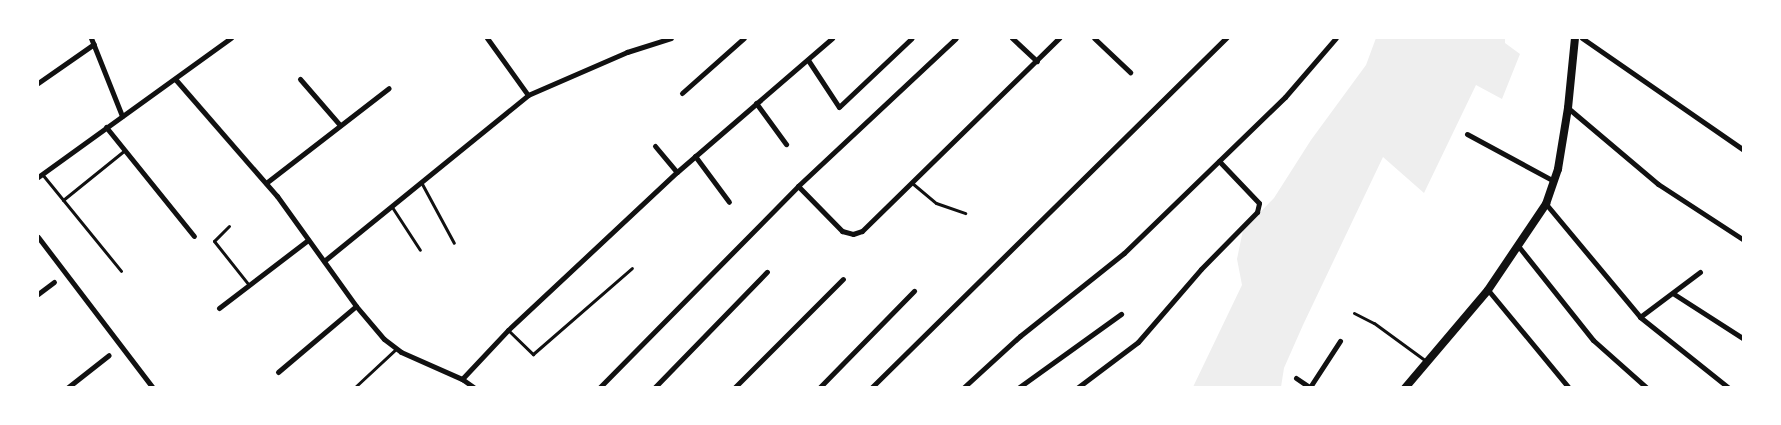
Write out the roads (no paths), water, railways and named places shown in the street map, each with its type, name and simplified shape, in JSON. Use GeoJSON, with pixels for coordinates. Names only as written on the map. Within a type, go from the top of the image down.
{"type":"FeatureCollection","features":[{"type":"Feature","properties":{"kind":"street"},"geometry":{"type":"LineString","coordinates":[[91,38],[122,116]]}},
{"type":"Feature","properties":{"kind":"street"},"geometry":{"type":"LineString","coordinates":[[40,175],[106,126],[176,80],[231,38]]}},
{"type":"Feature","properties":{"kind":"street"},"geometry":{"type":"LineString","coordinates":[[487,38],[528,95]]}},
{"type":"Feature","properties":{"kind":"street"},"geometry":{"type":"LineString","coordinates":[[324,261],[528,95],[627,52],[671,38]]}},
{"type":"Feature","properties":{"kind":"street"},"geometry":{"type":"LineString","coordinates":[[682,93],[744,38]]}},
{"type":"Feature","properties":{"kind":"street"},"geometry":{"type":"LineString","coordinates":[[462,379],[508,330],[677,172],[832,38]]}},
{"type":"Feature","properties":{"kind":"street"},"geometry":{"type":"LineString","coordinates":[[808,60],[835,105],[841,106],[912,38]]}},
{"type":"Feature","properties":{"kind":"street"},"geometry":{"type":"LineString","coordinates":[[600,388],[798,186],[956,38]]}},
{"type":"Feature","properties":{"kind":"street"},"geometry":{"type":"LineString","coordinates":[[1012,38],[1037,61]]}},
{"type":"Feature","properties":{"kind":"street"},"geometry":{"type":"LineString","coordinates":[[798,186],[842,231],[853,234],[862,231],[1059,38]]}},
{"type":"Feature","properties":{"kind":"street"},"geometry":{"type":"LineString","coordinates":[[1094,38],[1130,72]]}},
{"type":"Feature","properties":{"kind":"street"},"geometry":{"type":"LineString","coordinates":[[871,388],[1226,38]]}},
{"type":"Feature","properties":{"kind":"street"},"geometry":{"type":"LineString","coordinates":[[963,388],[1020,336],[1124,254],[1285,98],[1336,38]]}},
{"type":"Feature","properties":{"kind":"street"},"geometry":{"type":"LineString","coordinates":[[1407,384],[1488,290],[1519,247],[1546,204],[1554,181],[1568,108],[1574,38]]}},
{"type":"Feature","properties":{"kind":"street"},"geometry":{"type":"LineString","coordinates":[[1582,38],[1744,150]]}},
{"type":"Feature","properties":{"kind":"street"},"geometry":{"type":"LineString","coordinates":[[38,83],[94,44]]}},
{"type":"Feature","properties":{"kind":"street"},"geometry":{"type":"LineString","coordinates":[[300,79],[340,125]]}},
{"type":"Feature","properties":{"kind":"street"},"geometry":{"type":"LineString","coordinates":[[176,80],[266,183],[356,306],[396,349],[462,379],[475,388]]}},
{"type":"Feature","properties":{"kind":"street"},"geometry":{"type":"LineString","coordinates":[[266,183],[389,88]]}},
{"type":"Feature","properties":{"kind":"street"},"geometry":{"type":"LineString","coordinates":[[756,103],[786,144]]}},
{"type":"Feature","properties":{"kind":"street"},"geometry":{"type":"LineString","coordinates":[[1568,108],[1658,184],[1744,240]]}},
{"type":"Feature","properties":{"kind":"street"},"geometry":{"type":"LineString","coordinates":[[106,126],[194,236]]}},
{"type":"Feature","properties":{"kind":"street"},"geometry":{"type":"LineString","coordinates":[[1467,134],[1554,181]]}},
{"type":"Feature","properties":{"kind":"street"},"geometry":{"type":"LineString","coordinates":[[655,146],[677,172]]}},
{"type":"Feature","properties":{"kind":"street"},"geometry":{"type":"LineString","coordinates":[[695,156],[729,202]]}},
{"type":"Feature","properties":{"kind":"street"},"geometry":{"type":"LineString","coordinates":[[1077,388],[1138,342],[1201,269],[1253,217],[1259,202],[1219,161]]}},
{"type":"Feature","properties":{"kind":"street"},"geometry":{"type":"LineString","coordinates":[[1546,204],[1640,316],[1728,388]]}},
{"type":"Feature","properties":{"kind":"street"},"geometry":{"type":"LineString","coordinates":[[38,237],[153,388]]}},
{"type":"Feature","properties":{"kind":"street"},"geometry":{"type":"LineString","coordinates":[[219,308],[308,240]]}},
{"type":"Feature","properties":{"kind":"street"},"geometry":{"type":"LineString","coordinates":[[1519,247],[1593,340],[1646,388]]}},
{"type":"Feature","properties":{"kind":"street"},"geometry":{"type":"LineString","coordinates":[[654,388],[767,272]]}},
{"type":"Feature","properties":{"kind":"street"},"geometry":{"type":"LineString","coordinates":[[1640,316],[1674,294],[1700,272]]}},
{"type":"Feature","properties":{"kind":"street"},"geometry":{"type":"LineString","coordinates":[[734,388],[843,279]]}},
{"type":"Feature","properties":{"kind":"street"},"geometry":{"type":"LineString","coordinates":[[38,294],[54,282]]}},
{"type":"Feature","properties":{"kind":"street"},"geometry":{"type":"LineString","coordinates":[[1488,290],[1569,388]]}},
{"type":"Feature","properties":{"kind":"street"},"geometry":{"type":"LineString","coordinates":[[819,388],[914,291]]}},
{"type":"Feature","properties":{"kind":"street"},"geometry":{"type":"LineString","coordinates":[[1674,294],[1744,339]]}},
{"type":"Feature","properties":{"kind":"street"},"geometry":{"type":"LineString","coordinates":[[278,372],[356,306]]}},
{"type":"Feature","properties":{"kind":"street"},"geometry":{"type":"LineString","coordinates":[[1018,388],[1121,314]]}},
{"type":"Feature","properties":{"kind":"street"},"geometry":{"type":"LineString","coordinates":[[1296,378],[1311,387],[1340,341]]}},
{"type":"Feature","properties":{"kind":"street"},"geometry":{"type":"LineString","coordinates":[[67,388],[109,355]]}},
{"type":"Feature","properties":{"kind":"lane"},"geometry":{"type":"LineString","coordinates":[[63,200],[125,150]]}},
{"type":"Feature","properties":{"kind":"lane"},"geometry":{"type":"LineString","coordinates":[[40,175],[121,271]]}},
{"type":"Feature","properties":{"kind":"lane"},"geometry":{"type":"LineString","coordinates":[[421,181],[454,242]]}},
{"type":"Feature","properties":{"kind":"lane"},"geometry":{"type":"LineString","coordinates":[[912,183],[936,203],[965,213]]}},
{"type":"Feature","properties":{"kind":"lane"},"geometry":{"type":"LineString","coordinates":[[392,206],[420,250]]}},
{"type":"Feature","properties":{"kind":"lane"},"geometry":{"type":"LineString","coordinates":[[229,226],[214,241],[249,285]]}},
{"type":"Feature","properties":{"kind":"lane"},"geometry":{"type":"LineString","coordinates":[[508,330],[531,354],[632,268]]}},
{"type":"Feature","properties":{"kind":"lane"},"geometry":{"type":"LineString","coordinates":[[1354,313],[1369,320],[1427,361]]}},
{"type":"Feature","properties":{"kind":"lane"},"geometry":{"type":"LineString","coordinates":[[354,388],[396,349]]}},
{"type":"Feature","properties":{"kind":"lane"},"geometry":{"type":"LineString","coordinates":[[1407,384],[1415,388]]}}]}
